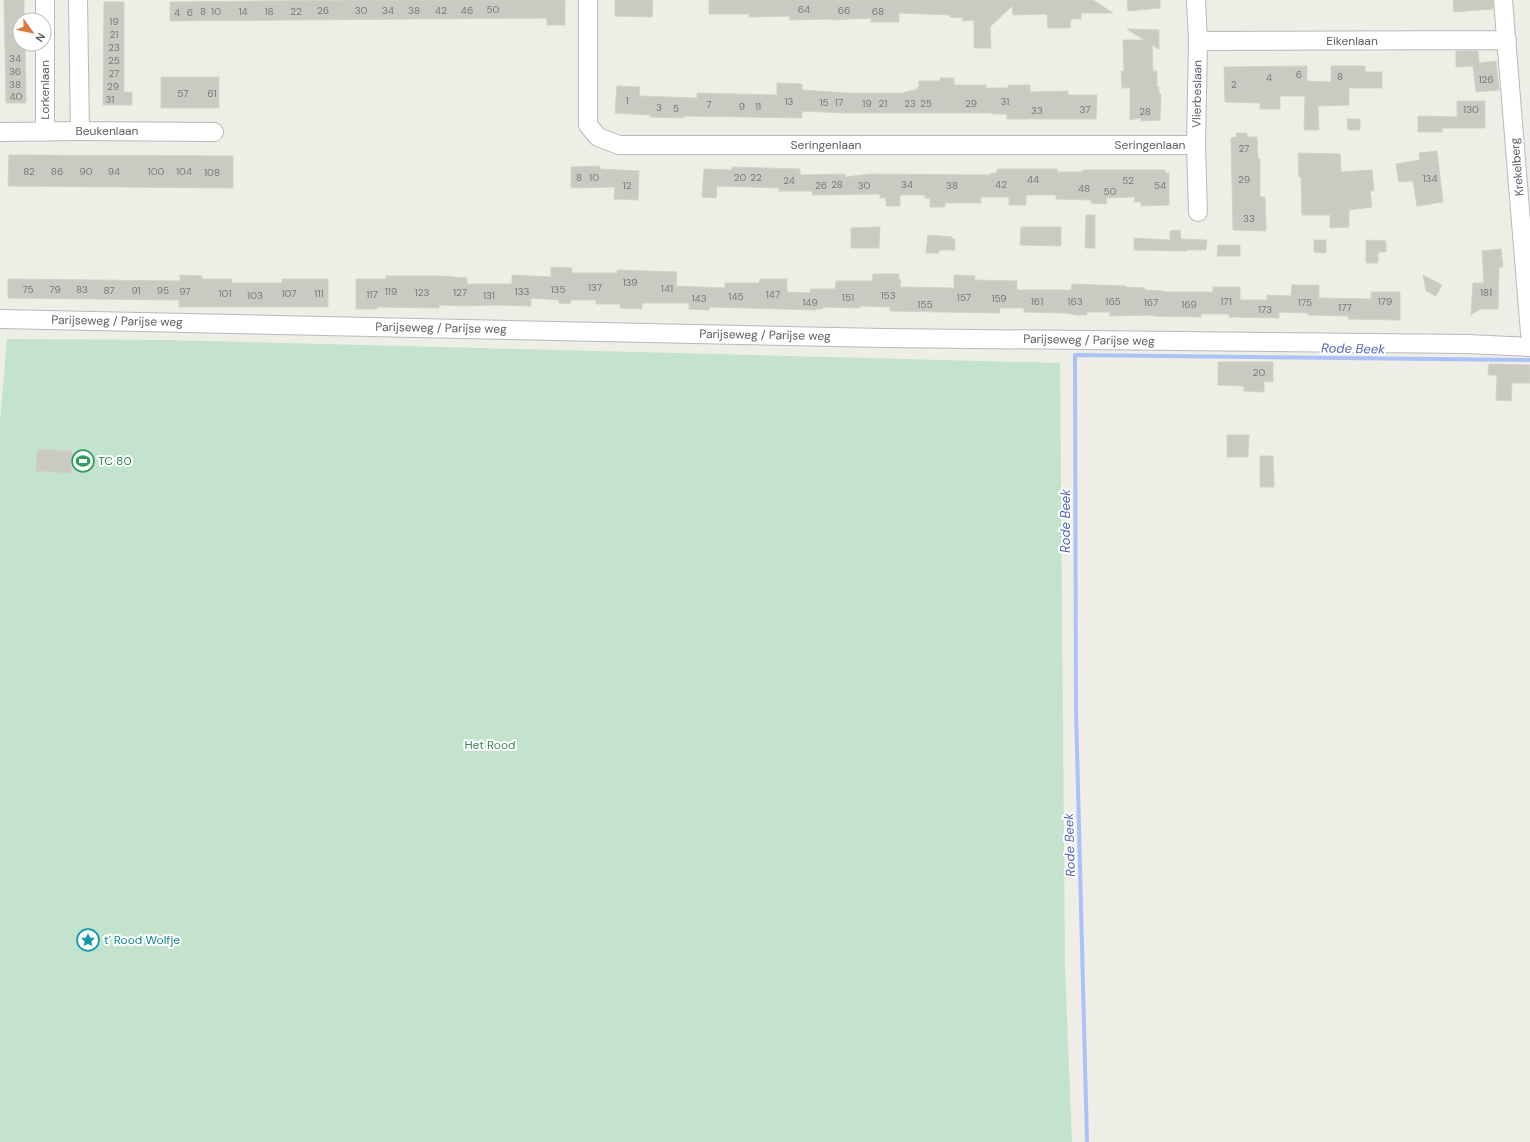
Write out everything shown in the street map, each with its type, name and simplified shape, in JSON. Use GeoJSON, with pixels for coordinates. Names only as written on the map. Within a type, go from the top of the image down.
{"type":"FeatureCollection","features":[{"type":"Feature","properties":{"kind":"street","name":"Lorkenlaan"},"geometry":{"type":"LineString","coordinates":[[45,0],[45,132]]}},
{"type":"Feature","properties":{"kind":"street"},"geometry":{"type":"LineString","coordinates":[[78,0],[80,131]]}},
{"type":"Feature","properties":{"kind":"street","name":"Seringenlaan"},"geometry":{"type":"LineString","coordinates":[[588,0],[588,125],[598,138],[619,145],[1196,144]]}},
{"type":"Feature","properties":{"kind":"street","name":"Vlierbeslaan"},"geometry":{"type":"LineString","coordinates":[[1196,0],[1198,41],[1196,144],[1198,212]]}},
{"type":"Feature","properties":{"kind":"street","name":"Krekelberg"},"geometry":{"type":"LineString","coordinates":[[1503,0],[1530,333]]}},
{"type":"Feature","properties":{"kind":"street","name":"Eikenlaan"},"geometry":{"type":"LineString","coordinates":[[1198,41],[1507,40]]}},
{"type":"Feature","properties":{"kind":"street","name":"Beukenlaan"},"geometry":{"type":"LineString","coordinates":[[0,132],[214,132]]}},
{"type":"Feature","properties":{"kind":"street","name":"Parijseweg / Parijse weg"},"geometry":{"type":"LineString","coordinates":[[0,320],[884,338],[1468,344],[1530,347]]}},
{"type":"Feature","properties":{"kind":"green space","name":"Het Rood"},"geometry":{"type":"Polygon","coordinates":[[[7,339],[168,340],[1060,363],[1065,967],[1072,1142],[0,1142],[0,422],[7,339]]]}},
{"type":"Feature","properties":{"kind":"building"},"geometry":{"type":"Polygon","coordinates":[[[4,0],[24,0],[24,12],[12,12],[12,52],[25,52],[26,103],[6,103],[4,0]]]}},
{"type":"Feature","properties":{"kind":"building"},"geometry":{"type":"Polygon","coordinates":[[[565,0],[565,25],[547,25],[547,18],[170,21],[170,2],[565,0]]]}},
{"type":"Feature","properties":{"kind":"building"},"geometry":{"type":"Polygon","coordinates":[[[615,0],[653,0],[652,17],[615,16],[615,0]]]}},
{"type":"Feature","properties":{"kind":"building"},"geometry":{"type":"Polygon","coordinates":[[[709,0],[1093,0],[1113,13],[1081,13],[1081,19],[1071,19],[1070,28],[1048,28],[1047,14],[1013,15],[1012,6],[990,27],[991,48],[974,48],[974,20],[963,21],[963,18],[950,17],[950,15],[899,13],[899,22],[871,22],[871,18],[790,20],[790,16],[749,17],[749,14],[709,14],[709,0]]]}},
{"type":"Feature","properties":{"kind":"building"},"geometry":{"type":"Polygon","coordinates":[[[1127,0],[1160,0],[1160,8],[1128,11],[1127,0]]]}},
{"type":"Feature","properties":{"kind":"building"},"geometry":{"type":"Polygon","coordinates":[[[1453,0],[1493,0],[1493,9],[1454,12],[1453,0]]]}},
{"type":"Feature","properties":{"kind":"building"},"geometry":{"type":"Polygon","coordinates":[[[104,2],[124,2],[124,92],[132,92],[132,105],[103,105],[104,2]]]}},
{"type":"Feature","properties":{"kind":"building"},"geometry":{"type":"Polygon","coordinates":[[[1127,29],[1159,30],[1159,49],[1152,45],[1153,71],[1157,71],[1157,87],[1159,87],[1159,94],[1161,94],[1160,120],[1141,121],[1141,118],[1130,120],[1130,88],[1122,88],[1121,71],[1124,71],[1123,40],[1144,40],[1127,29]]]}},
{"type":"Feature","properties":{"kind":"building"},"geometry":{"type":"Polygon","coordinates":[[[1456,51],[1478,51],[1479,63],[1496,61],[1499,90],[1476,92],[1473,66],[1456,67],[1456,51]]]}},
{"type":"Feature","properties":{"kind":"building"},"geometry":{"type":"Polygon","coordinates":[[[1307,66],[1307,81],[1331,82],[1331,66],[1365,66],[1365,72],[1382,72],[1382,88],[1349,88],[1349,105],[1318,106],[1319,130],[1304,130],[1305,96],[1280,96],[1280,109],[1260,109],[1260,103],[1225,102],[1224,67],[1307,66]]]}},
{"type":"Feature","properties":{"kind":"building"},"geometry":{"type":"Polygon","coordinates":[[[161,77],[219,77],[219,108],[161,108],[161,77]]]}},
{"type":"Feature","properties":{"kind":"building"},"geometry":{"type":"Polygon","coordinates":[[[940,78],[954,78],[954,85],[986,85],[986,88],[1008,88],[1008,85],[1030,85],[1030,92],[1068,91],[1068,95],[1097,95],[1096,119],[1007,119],[1007,114],[992,113],[847,113],[802,111],[802,118],[684,116],[684,118],[650,117],[650,115],[615,113],[617,86],[640,87],[639,96],[697,98],[697,93],[777,95],[777,83],[802,84],[802,90],[847,93],[903,93],[918,89],[919,81],[940,81],[940,78]]]}},
{"type":"Feature","properties":{"kind":"building"},"geometry":{"type":"Polygon","coordinates":[[[1457,101],[1485,101],[1485,128],[1442,128],[1442,132],[1418,132],[1418,116],[1457,117],[1457,101]]]}},
{"type":"Feature","properties":{"kind":"building"},"geometry":{"type":"Polygon","coordinates":[[[1347,119],[1360,119],[1360,130],[1348,130],[1347,119]]]}},
{"type":"Feature","properties":{"kind":"building"},"geometry":{"type":"Polygon","coordinates":[[[1236,133],[1247,133],[1247,137],[1257,137],[1258,159],[1260,159],[1260,197],[1265,197],[1266,231],[1233,230],[1231,138],[1236,137],[1236,133]]]}},
{"type":"Feature","properties":{"kind":"building"},"geometry":{"type":"Polygon","coordinates":[[[1437,151],[1443,202],[1417,206],[1413,181],[1399,182],[1396,164],[1420,160],[1419,153],[1437,151]]]}},
{"type":"Feature","properties":{"kind":"building"},"geometry":{"type":"Polygon","coordinates":[[[1298,153],[1340,154],[1341,172],[1372,170],[1374,191],[1370,191],[1372,207],[1349,210],[1349,227],[1330,228],[1330,215],[1302,215],[1301,177],[1299,177],[1298,153]]]}},
{"type":"Feature","properties":{"kind":"building"},"geometry":{"type":"Polygon","coordinates":[[[9,155],[233,156],[233,188],[8,186],[9,155]]]}},
{"type":"Feature","properties":{"kind":"building"},"geometry":{"type":"Polygon","coordinates":[[[600,166],[600,169],[639,171],[638,200],[614,199],[615,187],[571,188],[571,167],[600,166]]]}},
{"type":"Feature","properties":{"kind":"building"},"geometry":{"type":"Polygon","coordinates":[[[732,167],[800,169],[800,175],[845,174],[845,177],[871,174],[991,175],[991,173],[997,173],[997,169],[1057,169],[1057,172],[1083,172],[1083,170],[1165,170],[1165,173],[1169,173],[1169,205],[1141,206],[1141,202],[1134,202],[1135,197],[1106,198],[1107,204],[1091,203],[1091,200],[1056,199],[1056,195],[1026,195],[1026,205],[1009,205],[1009,197],[981,197],[981,203],[945,203],[945,207],[930,207],[930,198],[925,198],[925,195],[900,195],[900,206],[886,206],[886,198],[880,198],[880,194],[812,195],[812,191],[779,191],[779,188],[717,186],[716,198],[702,197],[704,169],[732,170],[732,167]]]}},
{"type":"Feature","properties":{"kind":"building"},"geometry":{"type":"Polygon","coordinates":[[[1086,215],[1095,215],[1095,248],[1085,248],[1086,215]]]}},
{"type":"Feature","properties":{"kind":"building"},"geometry":{"type":"Polygon","coordinates":[[[880,227],[879,248],[851,248],[851,228],[880,227]]]}},
{"type":"Feature","properties":{"kind":"building"},"geometry":{"type":"Polygon","coordinates":[[[1021,227],[1061,227],[1061,246],[1020,245],[1021,227]]]}},
{"type":"Feature","properties":{"kind":"building"},"geometry":{"type":"Polygon","coordinates":[[[1180,230],[1181,239],[1207,240],[1206,250],[1134,250],[1134,238],[1170,240],[1170,231],[1180,230]]]}},
{"type":"Feature","properties":{"kind":"building"},"geometry":{"type":"Polygon","coordinates":[[[928,235],[952,237],[952,239],[955,239],[955,250],[939,250],[939,253],[926,253],[928,235]]]}},
{"type":"Feature","properties":{"kind":"building"},"geometry":{"type":"Polygon","coordinates":[[[1314,240],[1326,240],[1326,253],[1314,252],[1314,240]]]}},
{"type":"Feature","properties":{"kind":"building"},"geometry":{"type":"Polygon","coordinates":[[[1366,240],[1386,241],[1386,252],[1378,252],[1378,263],[1366,263],[1366,240]]]}},
{"type":"Feature","properties":{"kind":"building"},"geometry":{"type":"Polygon","coordinates":[[[1218,245],[1240,245],[1240,256],[1217,256],[1218,245]]]}},
{"type":"Feature","properties":{"kind":"building"},"geometry":{"type":"Polygon","coordinates":[[[1501,249],[1503,267],[1499,267],[1498,309],[1480,309],[1471,315],[1473,283],[1484,283],[1482,251],[1501,249]]]}},
{"type":"Feature","properties":{"kind":"building"},"geometry":{"type":"Polygon","coordinates":[[[551,267],[572,268],[572,273],[617,273],[617,270],[677,272],[676,286],[725,288],[725,283],[759,283],[760,279],[787,279],[787,292],[810,293],[810,289],[835,289],[836,281],[872,281],[873,274],[899,274],[899,280],[901,280],[900,287],[954,288],[954,275],[975,276],[974,280],[1017,281],[1017,290],[1071,290],[1072,284],[1126,286],[1164,292],[1213,292],[1213,287],[1240,287],[1240,300],[1267,300],[1267,295],[1291,296],[1292,285],[1319,285],[1319,298],[1371,299],[1371,292],[1400,292],[1400,320],[1348,319],[1348,316],[1308,315],[1308,313],[1279,312],[1279,318],[1229,317],[1229,314],[1201,314],[1201,317],[1153,315],[1110,316],[1110,312],[1087,312],[1087,315],[1077,315],[1065,313],[1024,312],[1024,308],[1000,308],[999,313],[890,311],[890,307],[860,306],[860,308],[823,307],[823,309],[816,310],[709,307],[709,310],[689,309],[689,303],[642,303],[642,309],[620,308],[620,304],[596,304],[596,300],[571,300],[570,304],[559,303],[559,300],[531,298],[531,306],[439,305],[439,308],[377,307],[377,309],[356,309],[356,279],[386,279],[386,276],[440,276],[467,278],[467,284],[512,284],[512,275],[551,277],[551,267]]]}},
{"type":"Feature","properties":{"kind":"building"},"geometry":{"type":"Polygon","coordinates":[[[180,275],[202,276],[202,279],[232,279],[232,283],[282,283],[282,279],[328,279],[328,307],[179,307],[179,300],[8,298],[8,279],[180,281],[180,275]]]}},
{"type":"Feature","properties":{"kind":"building"},"geometry":{"type":"Polygon","coordinates":[[[1423,275],[1442,285],[1436,296],[1426,291],[1423,275]]]}},
{"type":"Feature","properties":{"kind":"building"},"geometry":{"type":"Polygon","coordinates":[[[1218,362],[1273,362],[1273,382],[1264,381],[1264,392],[1244,391],[1244,386],[1218,385],[1218,362]]]}},
{"type":"Feature","properties":{"kind":"building"},"geometry":{"type":"Polygon","coordinates":[[[1489,364],[1530,365],[1530,383],[1512,383],[1511,401],[1496,400],[1497,375],[1488,375],[1489,364]]]}},
{"type":"Feature","properties":{"kind":"building"},"geometry":{"type":"Polygon","coordinates":[[[1227,435],[1249,435],[1248,457],[1227,457],[1227,435]]]}},
{"type":"Feature","properties":{"kind":"building"},"geometry":{"type":"Polygon","coordinates":[[[37,449],[72,451],[71,473],[36,471],[37,449]]]}},
{"type":"Feature","properties":{"kind":"building"},"geometry":{"type":"Polygon","coordinates":[[[1260,456],[1273,456],[1274,487],[1260,487],[1260,456]]]}},
{"type":"Feature","properties":{"kind":"waterway","name":"Rode Beek"},"geometry":{"type":"LineString","coordinates":[[1087,1142],[1076,710],[1075,355],[1530,360]]}},
{"type":"Feature","properties":{"kind":"place","name":"TC 80"},"geometry":{"type":"Point","coordinates":[83,461]}},
{"type":"Feature","properties":{"kind":"place","name":"t' Rood Wolfje"},"geometry":{"type":"Point","coordinates":[88,940]}}]}
